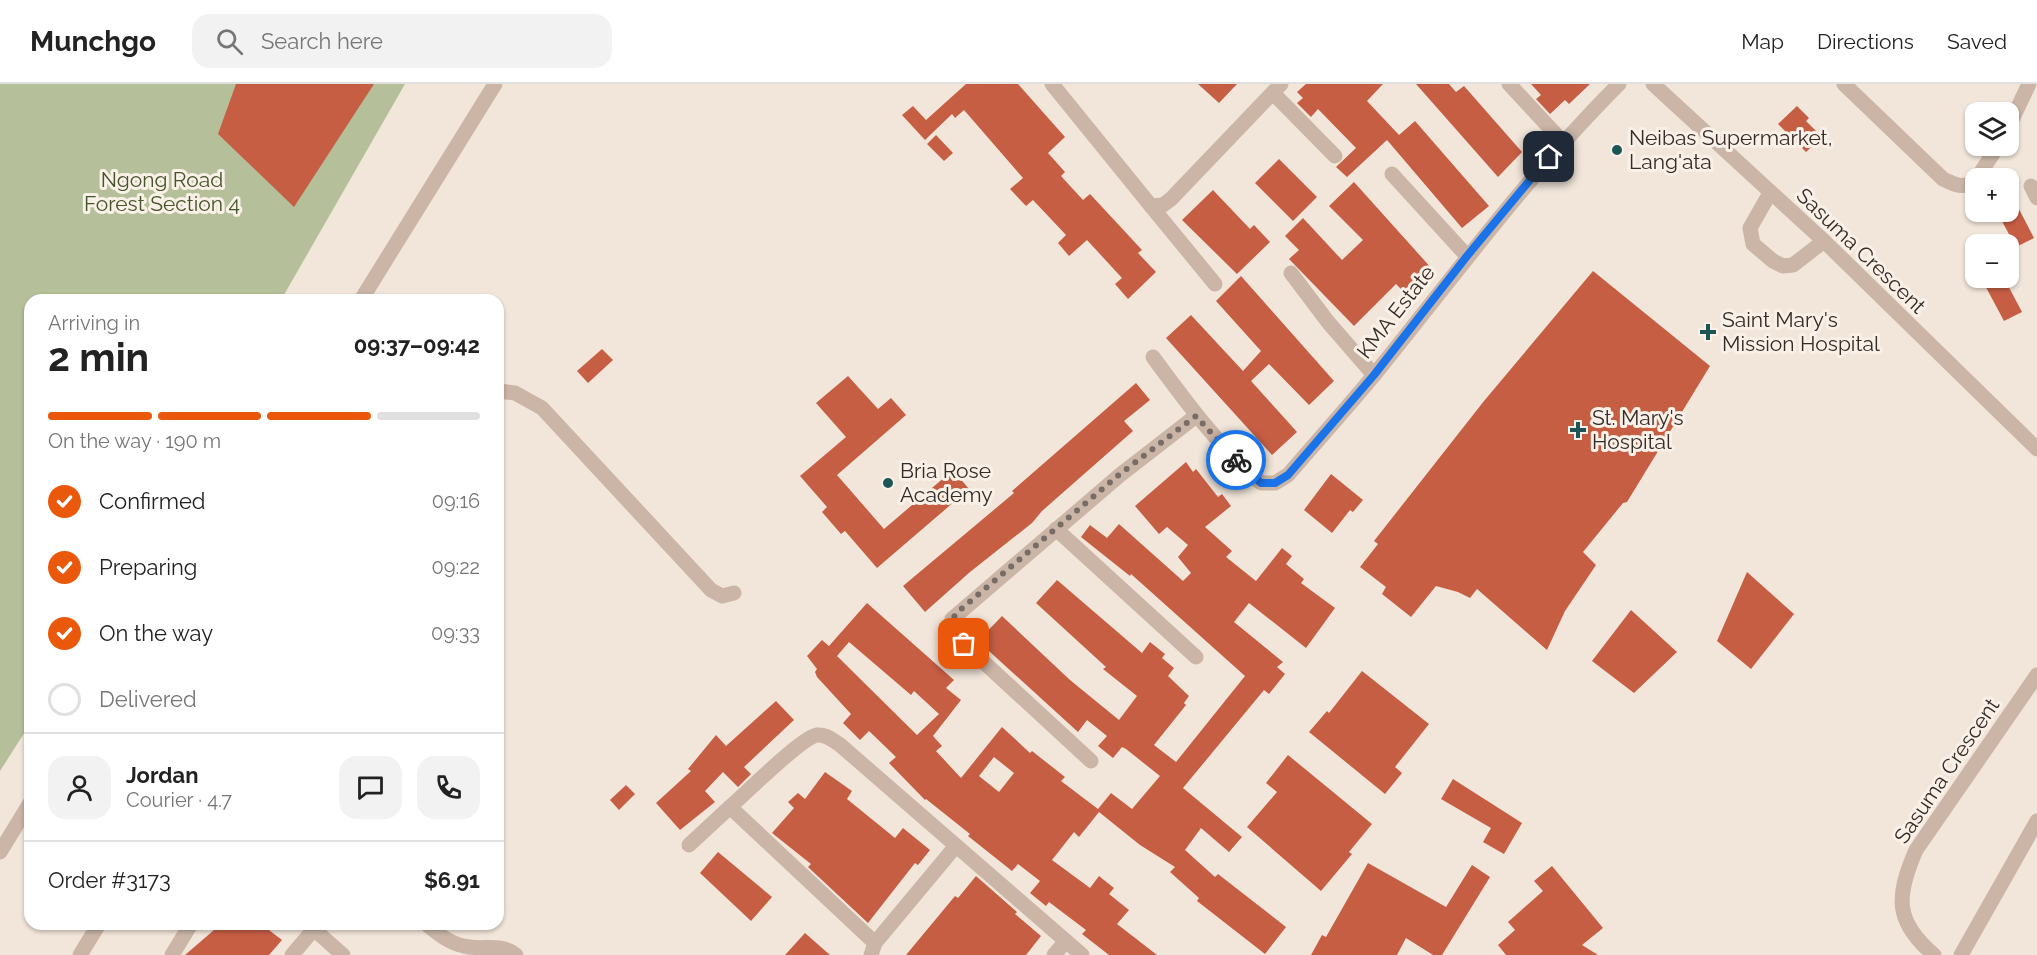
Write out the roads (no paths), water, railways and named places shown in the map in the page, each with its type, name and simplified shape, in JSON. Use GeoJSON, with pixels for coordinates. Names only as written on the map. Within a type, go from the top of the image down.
{"type":"FeatureCollection","features":[{"type":"Feature","properties":{"kind":"street"},"geometry":{"type":"LineString","coordinates":[[365,294],[495,84]]}},
{"type":"Feature","properties":{"kind":"street"},"geometry":{"type":"LineString","coordinates":[[1052,84],[1215,284]]}},
{"type":"Feature","properties":{"kind":"street"},"geometry":{"type":"LineString","coordinates":[[1509,84],[1562,141]]}},
{"type":"Feature","properties":{"kind":"street","name":"KMA Estate"},"geometry":{"type":"LineString","coordinates":[[1153,357],[1196,416],[1245,469],[1261,483],[1275,483],[1288,475],[1374,375],[1467,256],[1562,141],[1618,84]]}},
{"type":"Feature","properties":{"kind":"street","name":"Sasuma Crescent"},"geometry":{"type":"LineString","coordinates":[[1653,84],[1770,194],[1824,241],[2037,450]]}},
{"type":"Feature","properties":{"kind":"street"},"geometry":{"type":"LineString","coordinates":[[1844,84],[1943,178],[1956,186],[1965,185]]}},
{"type":"Feature","properties":{"kind":"street"},"geometry":{"type":"LineString","coordinates":[[2019,105],[2029,84]]}},
{"type":"Feature","properties":{"kind":"street"},"geometry":{"type":"LineString","coordinates":[[1150,206],[1163,205],[1171,199],[1277,88],[1335,156]]}},
{"type":"Feature","properties":{"kind":"street"},"geometry":{"type":"LineString","coordinates":[[1392,174],[1467,256]]}},
{"type":"Feature","properties":{"kind":"street"},"geometry":{"type":"LineString","coordinates":[[1770,194],[1750,228],[1753,244],[1773,261],[1783,266],[1793,265],[1824,241]]}},
{"type":"Feature","properties":{"kind":"street"},"geometry":{"type":"LineString","coordinates":[[1291,273],[1374,375]]}},
{"type":"Feature","properties":{"kind":"street"},"geometry":{"type":"LineString","coordinates":[[504,392],[515,393],[542,408],[711,590],[722,596],[734,593]]}},
{"type":"Feature","properties":{"kind":"street"},"geometry":{"type":"LineString","coordinates":[[1091,761],[964,644],[952,626],[952,619],[1120,474],[1196,416]]}},
{"type":"Feature","properties":{"kind":"street"},"geometry":{"type":"LineString","coordinates":[[1056,529],[1196,657]]}},
{"type":"Feature","properties":{"kind":"street","name":"Sasuma Crescent"},"geometry":{"type":"LineString","coordinates":[[1934,955],[1917,941],[1903,916],[1902,883],[1921,842],[2037,675]]}},
{"type":"Feature","properties":{"kind":"street"},"geometry":{"type":"LineString","coordinates":[[689,845],[795,749],[816,735],[826,736],[1082,955]]}},
{"type":"Feature","properties":{"kind":"street"},"geometry":{"type":"LineString","coordinates":[[730,807],[873,949],[955,847]]}},
{"type":"Feature","properties":{"kind":"street"},"geometry":{"type":"LineString","coordinates":[[0,852],[24,818]]}},
{"type":"Feature","properties":{"kind":"street"},"geometry":{"type":"LineString","coordinates":[[1961,955],[2037,821]]}},
{"type":"Feature","properties":{"kind":"street"},"geometry":{"type":"LineString","coordinates":[[80,955],[95,930]]}},
{"type":"Feature","properties":{"kind":"street"},"geometry":{"type":"LineString","coordinates":[[172,955],[187,930]]}},
{"type":"Feature","properties":{"kind":"street"},"geometry":{"type":"LineString","coordinates":[[292,955],[309,930]]}},
{"type":"Feature","properties":{"kind":"street"},"geometry":{"type":"LineString","coordinates":[[315,930],[344,955]]}},
{"type":"Feature","properties":{"kind":"street"},"geometry":{"type":"LineString","coordinates":[[434,930],[451,942],[466,947],[499,947],[516,955]]}},
{"type":"Feature","properties":{"kind":"street"},"geometry":{"type":"LineString","coordinates":[[1054,955],[1066,941]]}},
{"type":"Feature","properties":{"kind":"place","name":"Neibas Supermarket, Lang'ata"},"geometry":{"type":"Point","coordinates":[1617,150]}},
{"type":"Feature","properties":{"kind":"place","name":"Saint Mary's Mission Hospital"},"geometry":{"type":"Point","coordinates":[1708,332]}},
{"type":"Feature","properties":{"kind":"place","name":"St. Mary's Hospital"},"geometry":{"type":"Point","coordinates":[1578,430]}},
{"type":"Feature","properties":{"kind":"place","name":"Bria Rose Academy"},"geometry":{"type":"Point","coordinates":[888,483]}},
{"type":"Feature","properties":{"kind":"park label","name":"Ngong Road Forest Section 4"},"geometry":{"type":"Point","coordinates":[162,192]}}]}
